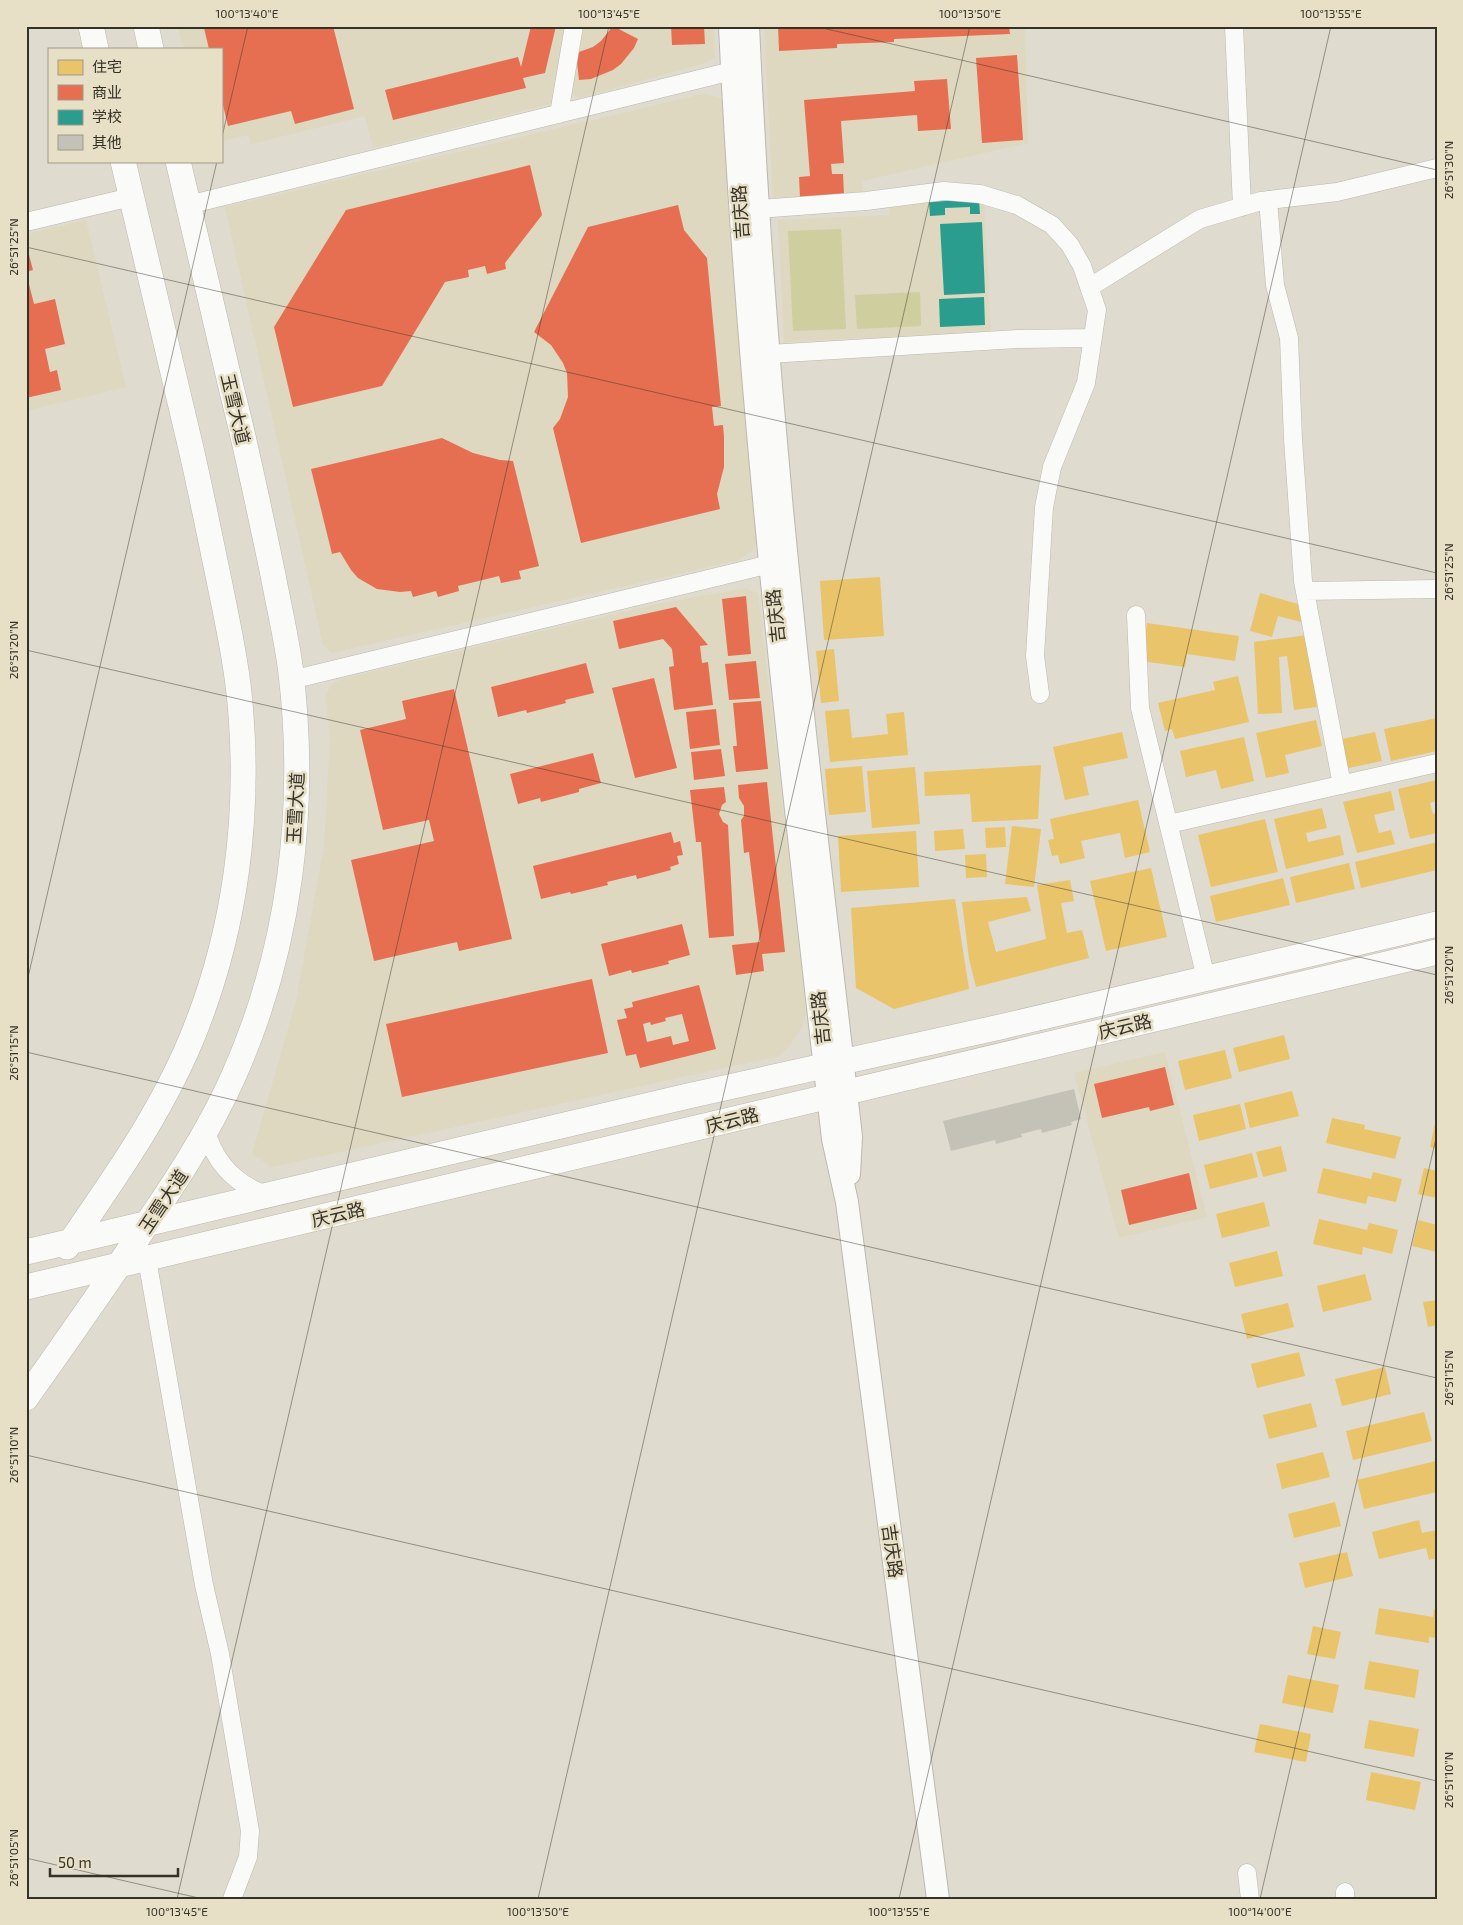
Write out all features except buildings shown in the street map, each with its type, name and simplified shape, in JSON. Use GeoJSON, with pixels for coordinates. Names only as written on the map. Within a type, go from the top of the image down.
{"type":"FeatureCollection","features":[{"type":"Feature","properties":{"kind":"main road"},"geometry":{"type":"LineString","coordinates":[[91,26],[96,48]]}},
{"type":"Feature","properties":{"kind":"main road"},"geometry":{"type":"LineString","coordinates":[[146,26],[151,48]]}},
{"type":"Feature","properties":{"kind":"main road"},"geometry":{"type":"LineString","coordinates":[[26,1306],[34,1285],[71,1241],[135,1147],[173,1080],[196,1026],[218,962],[238,861],[242,818],[242,723],[233,646],[199,485],[123,162]]}},
{"type":"Feature","properties":{"kind":"main road","name":"玉雪大道"},"geometry":{"type":"LineString","coordinates":[[26,1398],[180,1176],[206,1131],[249,1038],[270,976],[281,928],[292,858],[296,821],[297,747],[292,680],[286,637],[252,473],[178,162]]}},
{"type":"Feature","properties":{"kind":"main road","name":"庆云路"},"geometry":{"type":"LineString","coordinates":[[26,1252],[1437,924]]}},
{"type":"Feature","properties":{"kind":"main road","name":"庆云路"},"geometry":{"type":"LineString","coordinates":[[34,1285],[1437,952]]}},
{"type":"Feature","properties":{"kind":"street"},"geometry":{"type":"LineString","coordinates":[[559,114],[574,26]]}},
{"type":"Feature","properties":{"kind":"street","name":"吉庆路"},"geometry":{"type":"LineString","coordinates":[[730,26],[746,297],[770,564],[834,1064]]}},
{"type":"Feature","properties":{"kind":"street","name":"吉庆路"},"geometry":{"type":"LineString","coordinates":[[748,26],[758,209],[769,354],[837,1095],[834,1139],[847,1202],[938,1899]]}},
{"type":"Feature","properties":{"kind":"street"},"geometry":{"type":"LineString","coordinates":[[1234,26],[1242,207]]}},
{"type":"Feature","properties":{"kind":"street"},"geometry":{"type":"LineString","coordinates":[[188,205],[732,71]]}},
{"type":"Feature","properties":{"kind":"street"},"geometry":{"type":"LineString","coordinates":[[1090,287],[1200,219],[1268,200],[1337,192],[1437,168]]}},
{"type":"Feature","properties":{"kind":"street"},"geometry":{"type":"LineString","coordinates":[[758,209],[866,201],[944,191],[980,194],[1017,205],[1035,214],[1052,225],[1070,244],[1082,266],[1097,310],[1086,383],[1055,459],[1044,506],[1035,656],[1040,694]]}},
{"type":"Feature","properties":{"kind":"street"},"geometry":{"type":"LineString","coordinates":[[26,222],[131,197]]}},
{"type":"Feature","properties":{"kind":"street"},"geometry":{"type":"LineString","coordinates":[[1268,200],[1274,285],[1288,338],[1293,439],[1305,592],[1342,785]]}},
{"type":"Feature","properties":{"kind":"street"},"geometry":{"type":"LineString","coordinates":[[769,354],[1018,339],[1093,338]]}},
{"type":"Feature","properties":{"kind":"street"},"geometry":{"type":"LineString","coordinates":[[292,680],[770,564]]}},
{"type":"Feature","properties":{"kind":"street"},"geometry":{"type":"LineString","coordinates":[[1305,592],[1437,589]]}},
{"type":"Feature","properties":{"kind":"street"},"geometry":{"type":"LineString","coordinates":[[1136,615],[1140,708],[1206,978]]}},
{"type":"Feature","properties":{"kind":"street"},"geometry":{"type":"LineString","coordinates":[[1169,824],[1437,763]]}},
{"type":"Feature","properties":{"kind":"street"},"geometry":{"type":"LineString","coordinates":[[206,1131],[216,1156],[223,1167],[242,1185],[266,1195]]}},
{"type":"Feature","properties":{"kind":"street"},"geometry":{"type":"LineString","coordinates":[[147,1259],[202,1576],[220,1654],[250,1831],[248,1857],[232,1899]]}},
{"type":"Feature","properties":{"kind":"street"},"geometry":{"type":"LineString","coordinates":[[1247,1873],[1250,1899]]}},
{"type":"Feature","properties":{"kind":"shaded area"},"geometry":{"type":"Polygon","coordinates":[[[178,26],[568,26],[554,103],[373,148],[365,116],[251,144],[249,135],[222,141],[222,48],[183,48],[178,26]]]}},
{"type":"Feature","properties":{"kind":"shaded area"},"geometry":{"type":"Polygon","coordinates":[[[578,26],[714,26],[715,58],[702,64],[579,98],[571,93],[578,26]]]}},
{"type":"Feature","properties":{"kind":"shaded area"},"geometry":{"type":"Polygon","coordinates":[[[764,26],[1025,26],[1028,143],[862,181],[863,194],[773,200],[764,26]]]}},
{"type":"Feature","properties":{"kind":"shaded area"},"geometry":{"type":"Polygon","coordinates":[[[703,94],[722,98],[759,536],[753,550],[739,560],[332,653],[323,645],[225,207],[703,94]]]}},
{"type":"Feature","properties":{"kind":"shaded area"},"geometry":{"type":"Polygon","coordinates":[[[984,198],[991,332],[784,342],[778,220],[890,215],[890,202],[984,198]]]}},
{"type":"Feature","properties":{"kind":"shaded area"},"geometry":{"type":"Polygon","coordinates":[[[86,220],[126,387],[26,411],[26,234],[86,220]]]}},
{"type":"Feature","properties":{"kind":"shaded area"},"geometry":{"type":"Polygon","coordinates":[[[747,588],[758,594],[806,1015],[802,1027],[788,1048],[779,1056],[272,1167],[252,1154],[296,1001],[324,846],[330,736],[325,695],[333,683],[342,679],[657,604],[747,588]]]}},
{"type":"Feature","properties":{"kind":"shaded area"},"geometry":{"type":"Polygon","coordinates":[[[1165,1052],[1207,1217],[1119,1238],[1074,1073],[1165,1052]]]}},
{"type":"Feature","properties":{"kind":"green space"},"geometry":{"type":"Polygon","coordinates":[[[841,229],[846,329],[793,331],[788,231],[841,229]]]}},
{"type":"Feature","properties":{"kind":"green space"},"geometry":{"type":"Polygon","coordinates":[[[920,292],[921,326],[857,329],[855,295],[920,292]]]}}]}
